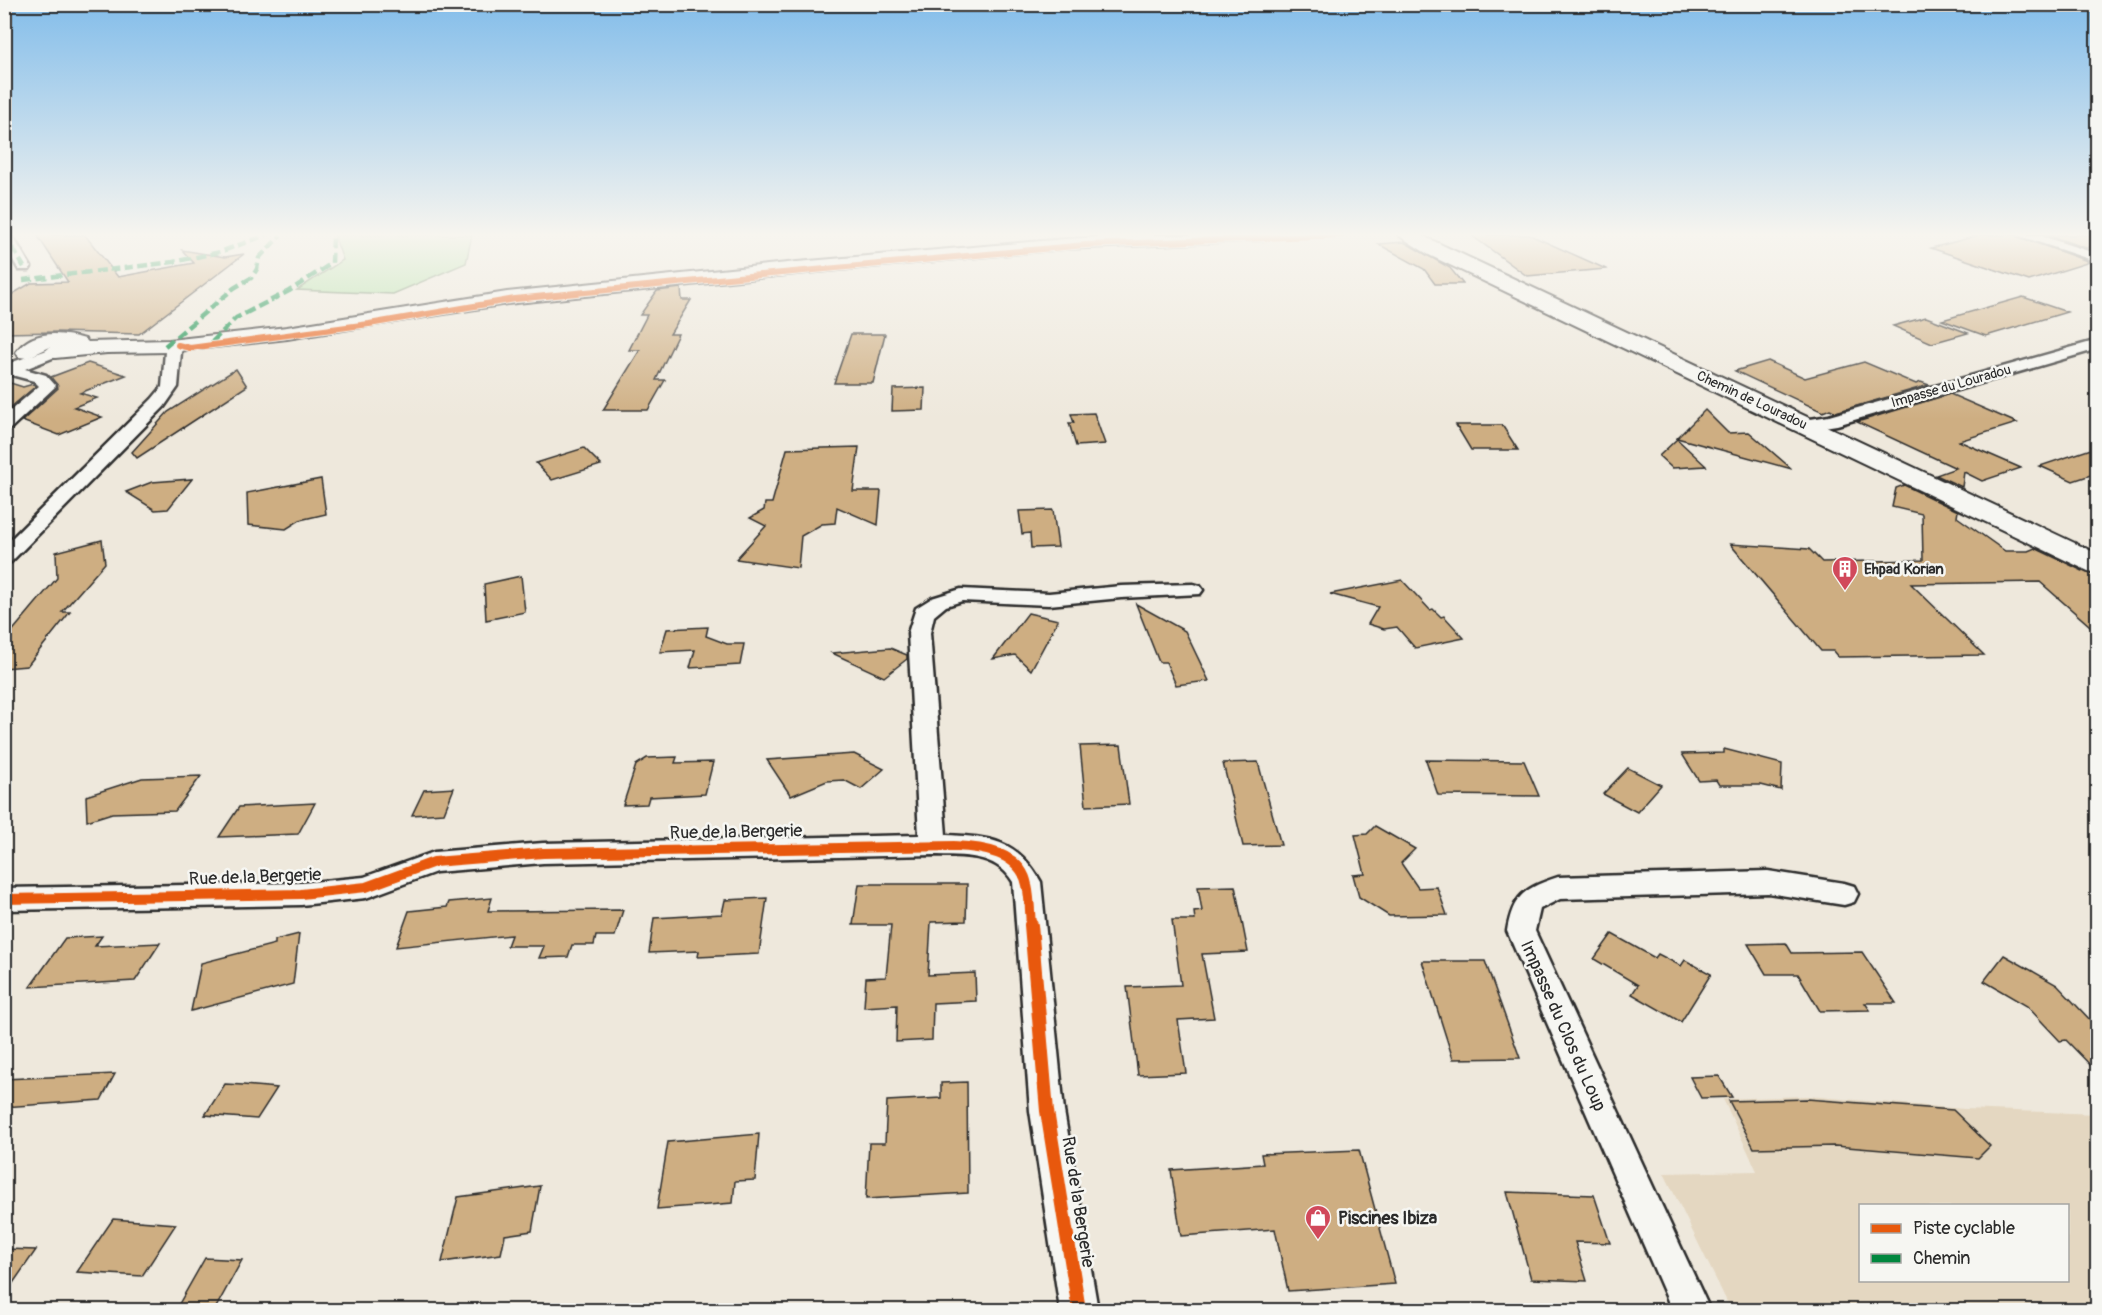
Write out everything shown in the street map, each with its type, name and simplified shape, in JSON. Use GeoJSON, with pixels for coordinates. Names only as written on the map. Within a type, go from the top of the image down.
{"type":"FeatureCollection","features":[{"type":"Feature","properties":{"kind":"street"},"geometry":{"type":"LineString","coordinates":[[4,344],[46,350],[173,345],[287,333],[450,306],[530,296]]}},
{"type":"Feature","properties":{"kind":"street","name":"Chemin de Louradou"},"geometry":{"type":"LineString","coordinates":[[1531,296],[2097,565]]}},
{"type":"Feature","properties":{"kind":"street","name":"Impasse du Louradou"},"geometry":{"type":"LineString","coordinates":[[1804,425],[1831,421],[2097,344]]}},
{"type":"Feature","properties":{"kind":"street"},"geometry":{"type":"LineString","coordinates":[[4,558],[158,403],[170,387],[173,345]]}},
{"type":"Feature","properties":{"kind":"street"},"geometry":{"type":"LineString","coordinates":[[6,364],[46,350]]}},
{"type":"Feature","properties":{"kind":"street"},"geometry":{"type":"LineString","coordinates":[[4,425],[48,386],[40,378],[6,364]]}},
{"type":"Feature","properties":{"kind":"street"},"geometry":{"type":"LineString","coordinates":[[933,845],[919,633],[924,614],[939,602],[961,595],[1049,599],[1121,592],[1194,590]]}},
{"type":"Feature","properties":{"kind":"street","name":"Rue de la Bergerie"},"geometry":{"type":"LineString","coordinates":[[4,899],[301,894],[366,887],[434,862],[543,853],[933,845],[966,846],[995,851],[1015,863],[1028,882],[1047,1111],[1079,1311]]}},
{"type":"Feature","properties":{"kind":"street","name":"Impasse du Clos du Loup"},"geometry":{"type":"LineString","coordinates":[[1691,1311],[1521,931],[1523,910],[1533,897],[1558,888],[1768,882],[1844,894]]}},
{"type":"Feature","properties":{"kind":"shaded area"},"geometry":{"type":"Polygon","coordinates":[[[1807,1096],[1964,1109],[2097,1114],[2097,1310],[1731,1310],[1664,1173],[1757,1171],[1723,1099],[1807,1096]]]}},
{"type":"Feature","properties":{"kind":"building"},"geometry":{"type":"Polygon","coordinates":[[[8,296],[188,296],[139,334],[4,333],[4,299],[8,296]]]}},
{"type":"Feature","properties":{"kind":"building"},"geometry":{"type":"Polygon","coordinates":[[[653,296],[682,296],[682,300],[691,300],[670,334],[678,334],[656,380],[665,380],[648,410],[603,410],[640,350],[629,350],[647,315],[640,315],[653,296]]]}},
{"type":"Feature","properties":{"kind":"building"},"geometry":{"type":"Polygon","coordinates":[[[2023,297],[2067,312],[1986,336],[1942,320],[2023,297]]]}},
{"type":"Feature","properties":{"kind":"building"},"geometry":{"type":"Polygon","coordinates":[[[1926,317],[1968,333],[1932,343],[1893,326],[1926,317]]]}},
{"type":"Feature","properties":{"kind":"building"},"geometry":{"type":"Polygon","coordinates":[[[851,334],[885,334],[873,383],[834,383],[851,334]]]}},
{"type":"Feature","properties":{"kind":"building"},"geometry":{"type":"Polygon","coordinates":[[[1768,361],[1805,378],[1864,362],[1916,384],[1921,382],[1929,385],[1836,412],[1830,409],[1823,412],[1735,371],[1768,361]]]}},
{"type":"Feature","properties":{"kind":"building"},"geometry":{"type":"Polygon","coordinates":[[[88,363],[126,375],[80,393],[97,398],[74,407],[102,417],[59,435],[22,421],[58,388],[51,377],[88,363]]]}},
{"type":"Feature","properties":{"kind":"building"},"geometry":{"type":"Polygon","coordinates":[[[236,369],[247,386],[137,458],[132,452],[168,412],[236,369]]]}},
{"type":"Feature","properties":{"kind":"building"},"geometry":{"type":"Polygon","coordinates":[[[4,381],[23,387],[33,384],[36,386],[4,413],[4,381]]]}},
{"type":"Feature","properties":{"kind":"building"},"geometry":{"type":"Polygon","coordinates":[[[925,388],[924,410],[892,411],[893,389],[925,388]]]}},
{"type":"Feature","properties":{"kind":"building"},"geometry":{"type":"Polygon","coordinates":[[[1950,394],[2017,423],[1959,441],[2021,468],[1982,481],[1964,472],[1962,487],[1936,475],[1956,468],[1857,422],[1950,394]]]}},
{"type":"Feature","properties":{"kind":"building"},"geometry":{"type":"Polygon","coordinates":[[[1705,410],[1728,433],[1749,432],[1792,469],[1677,438],[1705,410]]]}},
{"type":"Feature","properties":{"kind":"building"},"geometry":{"type":"Polygon","coordinates":[[[1094,413],[1105,444],[1076,446],[1069,423],[1074,423],[1071,414],[1094,413]]]}},
{"type":"Feature","properties":{"kind":"building"},"geometry":{"type":"Polygon","coordinates":[[[1456,425],[1502,425],[1518,450],[1471,450],[1456,425]]]}},
{"type":"Feature","properties":{"kind":"building"},"geometry":{"type":"Polygon","coordinates":[[[1677,439],[1706,466],[1672,468],[1659,456],[1677,439]]]}},
{"type":"Feature","properties":{"kind":"building"},"geometry":{"type":"Polygon","coordinates":[[[859,447],[853,491],[881,491],[878,525],[837,507],[835,523],[822,524],[801,536],[798,568],[736,559],[766,526],[750,518],[764,510],[765,503],[772,503],[787,449],[859,447]]]}},
{"type":"Feature","properties":{"kind":"building"},"geometry":{"type":"Polygon","coordinates":[[[2097,447],[2097,473],[2073,481],[2040,466],[2097,447]]]}},
{"type":"Feature","properties":{"kind":"building"},"geometry":{"type":"Polygon","coordinates":[[[584,448],[601,465],[552,480],[536,463],[584,448]]]}},
{"type":"Feature","properties":{"kind":"building"},"geometry":{"type":"Polygon","coordinates":[[[192,479],[168,509],[155,510],[126,492],[152,482],[192,479]]]}},
{"type":"Feature","properties":{"kind":"building"},"geometry":{"type":"Polygon","coordinates":[[[321,479],[326,514],[300,520],[286,529],[248,525],[247,493],[321,479]]]}},
{"type":"Feature","properties":{"kind":"building","name":"Ehpad Korian"},"geometry":{"type":"Polygon","coordinates":[[[1904,485],[1958,511],[1957,517],[2005,551],[2028,551],[2035,548],[2087,573],[2097,575],[2097,632],[2040,582],[1911,584],[1984,655],[1838,657],[1833,651],[1821,651],[1730,544],[1809,549],[1822,562],[1923,560],[1922,514],[1892,507],[1896,488],[1904,485]]]}},
{"type":"Feature","properties":{"kind":"building"},"geometry":{"type":"Polygon","coordinates":[[[1053,510],[1058,547],[1031,548],[1030,533],[1022,534],[1019,511],[1053,510]]]}},
{"type":"Feature","properties":{"kind":"building"},"geometry":{"type":"Polygon","coordinates":[[[102,540],[105,563],[62,612],[70,612],[27,666],[4,668],[4,641],[57,578],[56,552],[102,540]]]}},
{"type":"Feature","properties":{"kind":"building"},"geometry":{"type":"Polygon","coordinates":[[[521,576],[525,612],[486,620],[484,584],[521,576]]]}},
{"type":"Feature","properties":{"kind":"building"},"geometry":{"type":"Polygon","coordinates":[[[1402,580],[1430,610],[1433,609],[1441,617],[1444,616],[1464,638],[1415,648],[1397,627],[1384,629],[1368,624],[1378,607],[1330,594],[1402,580]]]}},
{"type":"Feature","properties":{"kind":"building"},"geometry":{"type":"Polygon","coordinates":[[[1136,604],[1185,631],[1209,681],[1176,685],[1166,662],[1159,662],[1136,604]]]}},
{"type":"Feature","properties":{"kind":"building"},"geometry":{"type":"Polygon","coordinates":[[[1028,613],[1058,620],[1031,670],[1015,655],[993,659],[1028,613]]]}},
{"type":"Feature","properties":{"kind":"building"},"geometry":{"type":"Polygon","coordinates":[[[708,627],[706,636],[727,644],[744,644],[740,665],[690,668],[695,650],[660,652],[667,629],[708,627]]]}},
{"type":"Feature","properties":{"kind":"building"},"geometry":{"type":"Polygon","coordinates":[[[890,648],[907,655],[907,659],[884,677],[832,653],[890,648]]]}},
{"type":"Feature","properties":{"kind":"building"},"geometry":{"type":"Polygon","coordinates":[[[1121,745],[1129,804],[1086,806],[1080,746],[1121,745]]]}},
{"type":"Feature","properties":{"kind":"building"},"geometry":{"type":"Polygon","coordinates":[[[1724,749],[1782,764],[1781,790],[1761,785],[1719,785],[1716,780],[1699,781],[1682,754],[1724,753],[1724,749]]]}},
{"type":"Feature","properties":{"kind":"building"},"geometry":{"type":"Polygon","coordinates":[[[854,754],[884,769],[861,789],[844,780],[827,781],[791,796],[767,760],[854,754]]]}},
{"type":"Feature","properties":{"kind":"building"},"geometry":{"type":"Polygon","coordinates":[[[677,757],[675,763],[713,762],[705,794],[649,797],[647,804],[623,805],[636,765],[647,758],[677,757]]]}},
{"type":"Feature","properties":{"kind":"building"},"geometry":{"type":"Polygon","coordinates":[[[1426,760],[1524,761],[1539,796],[1438,795],[1426,760]]]}},
{"type":"Feature","properties":{"kind":"building"},"geometry":{"type":"Polygon","coordinates":[[[1258,762],[1281,845],[1243,846],[1223,763],[1258,762]]]}},
{"type":"Feature","properties":{"kind":"building"},"geometry":{"type":"Polygon","coordinates":[[[1628,768],[1661,785],[1637,812],[1603,794],[1628,768]]]}},
{"type":"Feature","properties":{"kind":"building"},"geometry":{"type":"Polygon","coordinates":[[[201,776],[175,811],[112,813],[87,821],[86,796],[142,778],[201,776]]]}},
{"type":"Feature","properties":{"kind":"building"},"geometry":{"type":"Polygon","coordinates":[[[454,788],[444,813],[412,815],[424,790],[454,788]]]}},
{"type":"Feature","properties":{"kind":"building"},"geometry":{"type":"Polygon","coordinates":[[[315,803],[298,834],[219,837],[239,807],[315,803]]]}},
{"type":"Feature","properties":{"kind":"building"},"geometry":{"type":"Polygon","coordinates":[[[1375,826],[1415,849],[1401,863],[1418,888],[1437,887],[1447,915],[1389,916],[1359,897],[1353,875],[1365,874],[1355,835],[1367,834],[1375,826]]]}},
{"type":"Feature","properties":{"kind":"building"},"geometry":{"type":"Polygon","coordinates":[[[859,884],[967,884],[966,921],[931,922],[928,975],[975,973],[976,1001],[933,1003],[932,1040],[896,1042],[897,1005],[864,1007],[866,978],[886,977],[891,925],[853,925],[859,884]]]}},
{"type":"Feature","properties":{"kind":"building"},"geometry":{"type":"Polygon","coordinates":[[[1235,886],[1248,952],[1202,954],[1214,1018],[1178,1020],[1186,1073],[1138,1075],[1127,987],[1181,985],[1172,920],[1195,920],[1194,912],[1202,911],[1198,887],[1235,886]]]}},
{"type":"Feature","properties":{"kind":"building"},"geometry":{"type":"Polygon","coordinates":[[[492,898],[488,911],[623,910],[615,936],[596,936],[594,945],[572,945],[568,957],[539,958],[544,946],[507,946],[511,935],[396,947],[409,911],[447,907],[449,902],[492,898]]]}},
{"type":"Feature","properties":{"kind":"building"},"geometry":{"type":"Polygon","coordinates":[[[767,898],[759,954],[698,957],[699,951],[649,953],[654,918],[722,914],[725,900],[767,898]]]}},
{"type":"Feature","properties":{"kind":"building"},"geometry":{"type":"Polygon","coordinates":[[[299,934],[293,984],[191,1011],[201,963],[275,944],[275,940],[299,934]]]}},
{"type":"Feature","properties":{"kind":"building"},"geometry":{"type":"Polygon","coordinates":[[[1612,934],[1655,958],[1658,954],[1681,966],[1685,960],[1711,974],[1681,1022],[1632,994],[1638,985],[1594,959],[1612,934]]]}},
{"type":"Feature","properties":{"kind":"building"},"geometry":{"type":"Polygon","coordinates":[[[102,936],[95,946],[160,943],[135,981],[30,987],[65,938],[102,936]]]}},
{"type":"Feature","properties":{"kind":"building"},"geometry":{"type":"Polygon","coordinates":[[[1786,943],[1792,953],[1862,952],[1896,1003],[1865,1003],[1870,1010],[1820,1011],[1798,974],[1766,974],[1748,944],[1786,943]]]}},
{"type":"Feature","properties":{"kind":"building"},"geometry":{"type":"Polygon","coordinates":[[[2004,955],[2057,985],[2093,1023],[2090,1029],[2097,1036],[2097,1072],[2066,1040],[2060,1041],[2027,1006],[1984,981],[2004,955]]]}},
{"type":"Feature","properties":{"kind":"building"},"geometry":{"type":"Polygon","coordinates":[[[1422,961],[1485,961],[1520,1058],[1453,1059],[1422,961]]]}},
{"type":"Feature","properties":{"kind":"building"},"geometry":{"type":"Polygon","coordinates":[[[115,1074],[101,1100],[4,1107],[4,1079],[115,1074]]]}},
{"type":"Feature","properties":{"kind":"building"},"geometry":{"type":"Polygon","coordinates":[[[1719,1076],[1732,1097],[1701,1098],[1690,1077],[1719,1076]]]}},
{"type":"Feature","properties":{"kind":"building"},"geometry":{"type":"Polygon","coordinates":[[[967,1082],[968,1193],[866,1199],[869,1143],[885,1143],[887,1101],[941,1098],[941,1083],[967,1082]]]}},
{"type":"Feature","properties":{"kind":"building"},"geometry":{"type":"Polygon","coordinates":[[[225,1084],[277,1088],[257,1119],[205,1115],[225,1084]]]}},
{"type":"Feature","properties":{"kind":"building"},"geometry":{"type":"Polygon","coordinates":[[[1807,1099],[1953,1110],[1990,1146],[1978,1158],[1835,1146],[1754,1148],[1729,1101],[1807,1099]]]}},
{"type":"Feature","properties":{"kind":"building"},"geometry":{"type":"Polygon","coordinates":[[[759,1134],[755,1180],[735,1181],[733,1203],[657,1209],[668,1142],[759,1134]]]}},
{"type":"Feature","properties":{"kind":"building"},"geometry":{"type":"Polygon","coordinates":[[[1359,1150],[1395,1284],[1288,1291],[1275,1229],[1181,1236],[1171,1170],[1263,1164],[1261,1154],[1359,1150]]]}},
{"type":"Feature","properties":{"kind":"building"},"geometry":{"type":"Polygon","coordinates":[[[540,1186],[532,1231],[505,1235],[501,1254],[442,1262],[458,1197],[540,1186]]]}},
{"type":"Feature","properties":{"kind":"building"},"geometry":{"type":"Polygon","coordinates":[[[1507,1192],[1594,1195],[1610,1243],[1575,1242],[1587,1281],[1531,1279],[1507,1192]]]}},
{"type":"Feature","properties":{"kind":"building"},"geometry":{"type":"Polygon","coordinates":[[[113,1219],[176,1224],[142,1276],[77,1272],[113,1219]]]}},
{"type":"Feature","properties":{"kind":"building"},"geometry":{"type":"Polygon","coordinates":[[[4,1249],[36,1250],[4,1296],[4,1249]]]}},
{"type":"Feature","properties":{"kind":"building"},"geometry":{"type":"Polygon","coordinates":[[[205,1258],[242,1260],[214,1311],[175,1311],[205,1258]]]}},
{"type":"Feature","properties":{"kind":"marked path"},"geometry":{"type":"LineString","coordinates":[[165,346],[224,296]]}},
{"type":"Feature","properties":{"kind":"marked path"},"geometry":{"type":"LineString","coordinates":[[212,342],[236,318],[278,296]]}},
{"type":"Feature","properties":{"kind":"cycle path"},"geometry":{"type":"LineString","coordinates":[[178,345],[190,348],[369,324],[542,296]]}},
{"type":"Feature","properties":{"kind":"cycle path"},"geometry":{"type":"LineString","coordinates":[[4,899],[301,894],[366,887],[434,862],[543,853],[933,845],[976,847],[997,852],[1016,865],[1027,882],[1047,1111],[1079,1310]]}},
{"type":"Feature","properties":{"kind":"place","name":"Ehpad Korian"},"geometry":{"type":"Point","coordinates":[1845,592]}},
{"type":"Feature","properties":{"kind":"place","name":"Piscines Ibiza"},"geometry":{"type":"Point","coordinates":[1318,1241]}}]}
